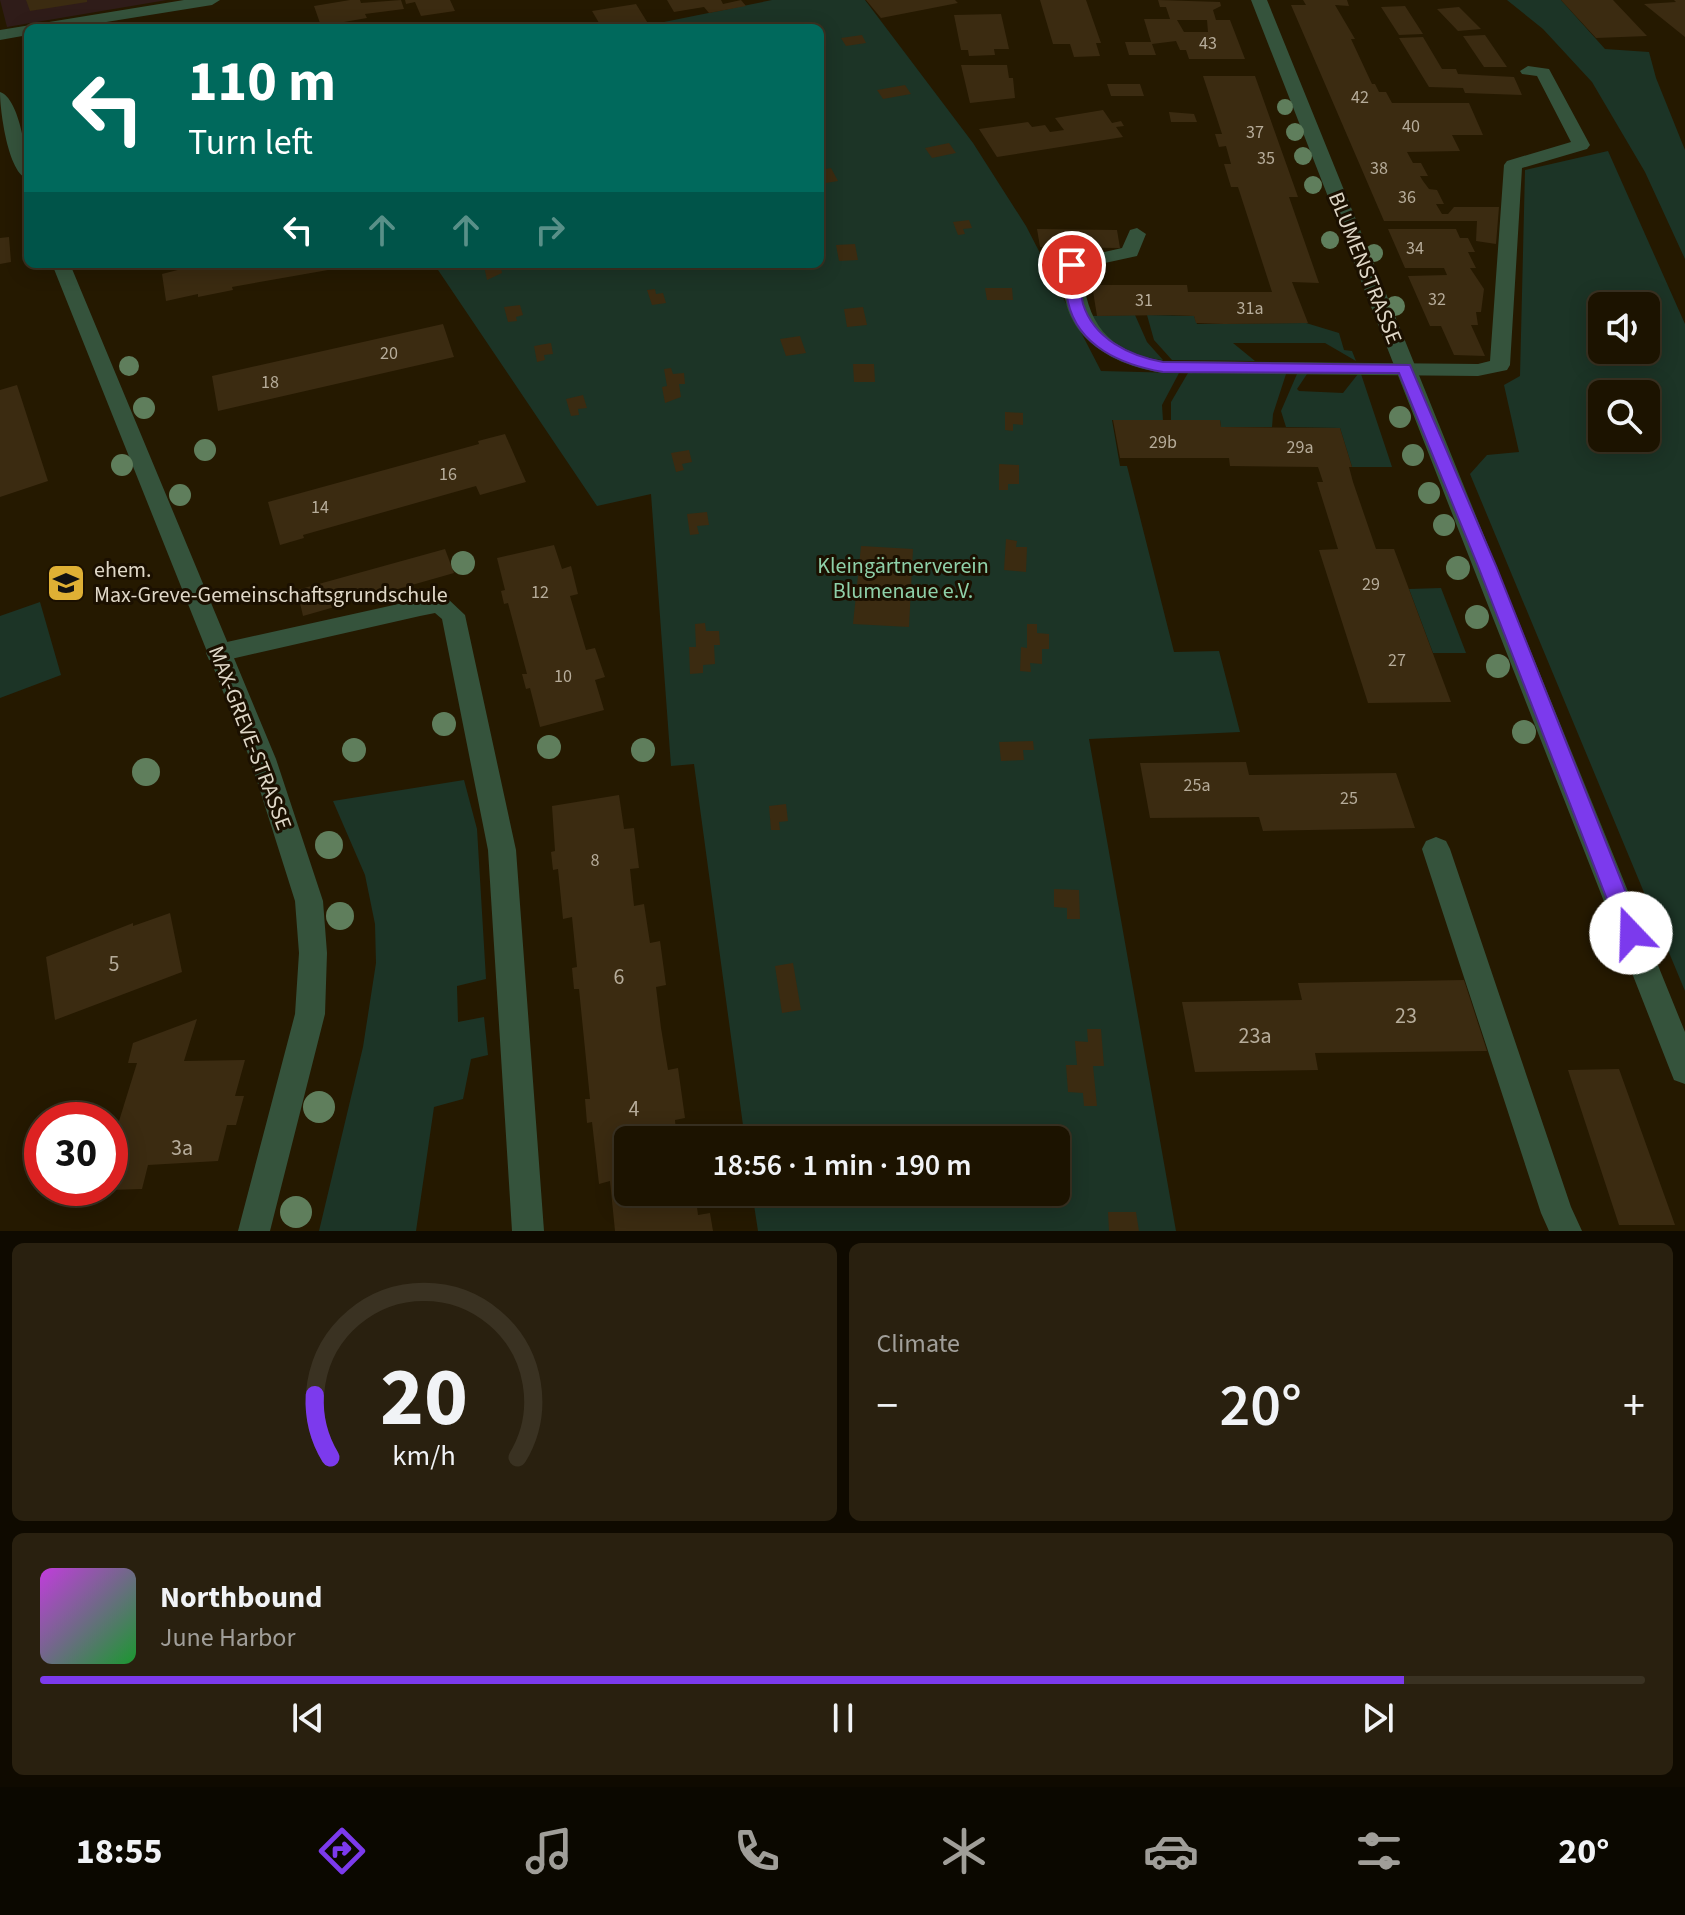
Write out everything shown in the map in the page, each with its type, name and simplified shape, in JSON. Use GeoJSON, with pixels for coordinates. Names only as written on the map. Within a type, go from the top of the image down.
{"type":"FeatureCollection","features":[{"type":"Feature","properties":{"kind":"street"},"geometry":{"type":"LineString","coordinates":[[65,24],[212,0]]}},
{"type":"Feature","properties":{"kind":"street","name":"BLUMENSTRASSE"},"geometry":{"type":"LineString","coordinates":[[1259,0],[1405,369],[1487,566],[1685,1070]]}},
{"type":"Feature","properties":{"kind":"street"},"geometry":{"type":"LineString","coordinates":[[0,35],[24,31]]}},
{"type":"Feature","properties":{"kind":"street"},"geometry":{"type":"LineString","coordinates":[[1137,234],[1130,252],[1072,265],[1076,303],[1083,319],[1095,336],[1114,352],[1137,362],[1163,367],[1478,370],[1500,365],[1513,165],[1581,145],[1543,72],[1528,71]]}},
{"type":"Feature","properties":{"kind":"street"},"geometry":{"type":"LineString","coordinates":[[0,97],[24,163]]}},
{"type":"Feature","properties":{"kind":"street","name":"MAX-GREVE-STRASSE"},"geometry":{"type":"LineString","coordinates":[[63,268],[263,759],[309,901],[313,953],[310,1014],[254,1231]]}},
{"type":"Feature","properties":{"kind":"street"},"geometry":{"type":"LineString","coordinates":[[218,653],[420,607],[439,604],[453,615],[502,850],[528,1231]]}},
{"type":"Feature","properties":{"kind":"street"},"geometry":{"type":"LineString","coordinates":[[1436,849],[1557,1213],[1566,1231]]}},
{"type":"Feature","properties":{"kind":"shaded area"},"geometry":{"type":"Polygon","coordinates":[[[0,0],[167,0],[24,24],[7,27],[0,0]]]}},
{"type":"Feature","properties":{"kind":"green space","name":"Kleingärtnerverein Blumenaue e.V."},"geometry":{"type":"Polygon","coordinates":[[[772,0],[865,0],[973,143],[1026,226],[1101,371],[1179,373],[1162,405],[1163,421],[1112,420],[1120,466],[1127,466],[1174,652],[1219,651],[1240,732],[1089,739],[1176,1231],[758,1231],[754,1206],[1070,1206],[1070,1126],[743,1126],[694,764],[671,766],[651,494],[597,506],[437,268],[824,268],[824,24],[660,24],[772,0]]]}},
{"type":"Feature","properties":{"kind":"green space"},"geometry":{"type":"Polygon","coordinates":[[[1507,0],[1561,0],[1605,49],[1649,52],[1685,150],[1685,259],[1645,172],[1592,82],[1543,29],[1507,0]]]}},
{"type":"Feature","properties":{"kind":"green space"},"geometry":{"type":"Polygon","coordinates":[[[1608,151],[1685,324],[1685,991],[1470,474],[1487,455],[1519,452],[1504,385],[1520,376],[1525,170],[1608,151]]]}},
{"type":"Feature","properties":{"kind":"green space"},"geometry":{"type":"Polygon","coordinates":[[[1135,315],[1147,342],[1163,360],[1121,347],[1104,333],[1091,316],[1135,315]]]}},
{"type":"Feature","properties":{"kind":"green space"},"geometry":{"type":"Polygon","coordinates":[[[1147,315],[1194,316],[1197,324],[1306,323],[1339,333],[1344,350],[1352,351],[1356,361],[1325,343],[1233,343],[1255,361],[1172,360],[1154,340],[1147,315]]]}},
{"type":"Feature","properties":{"kind":"green space"},"geometry":{"type":"Polygon","coordinates":[[[1188,373],[1286,374],[1272,427],[1221,427],[1220,420],[1171,421],[1171,402],[1188,373]]]}},
{"type":"Feature","properties":{"kind":"green space"},"geometry":{"type":"Polygon","coordinates":[[[1297,374],[1307,374],[1297,389],[1299,391],[1343,393],[1361,374],[1392,467],[1352,467],[1340,428],[1286,427],[1281,411],[1297,374]]]}},
{"type":"Feature","properties":{"kind":"green space"},"geometry":{"type":"Polygon","coordinates":[[[1441,588],[1466,653],[1433,653],[1409,589],[1441,588]]]}},
{"type":"Feature","properties":{"kind":"green space"},"geometry":{"type":"Polygon","coordinates":[[[40,602],[61,675],[0,698],[0,616],[40,602]]]}},
{"type":"Feature","properties":{"kind":"green space"},"geometry":{"type":"Polygon","coordinates":[[[464,780],[477,829],[486,979],[457,986],[458,1022],[484,1017],[488,1055],[471,1059],[463,1099],[434,1107],[416,1231],[319,1231],[363,1047],[376,963],[375,924],[365,875],[333,801],[464,780]]]}},
{"type":"Feature","properties":{"kind":"building"},"geometry":{"type":"Polygon","coordinates":[[[26,0],[87,0],[87,2],[30,11],[26,0]]]}},
{"type":"Feature","properties":{"kind":"building"},"geometry":{"type":"Polygon","coordinates":[[[350,0],[360,0],[361,3],[401,0],[404,9],[320,24],[314,6],[350,0]]]}},
{"type":"Feature","properties":{"kind":"building"},"geometry":{"type":"Polygon","coordinates":[[[405,0],[450,0],[455,11],[421,16],[415,2],[406,4],[405,0]]]}},
{"type":"Feature","properties":{"kind":"building"},"geometry":{"type":"Polygon","coordinates":[[[667,0],[721,0],[723,4],[741,0],[746,6],[709,13],[704,7],[674,12],[667,0]]]}},
{"type":"Feature","properties":{"kind":"building"},"geometry":{"type":"Polygon","coordinates":[[[866,0],[955,0],[958,3],[881,18],[866,0]]]}},
{"type":"Feature","properties":{"kind":"building"},"geometry":{"type":"Polygon","coordinates":[[[1040,0],[1086,0],[1101,43],[1096,43],[1100,56],[1074,57],[1070,44],[1053,44],[1040,0]]]}},
{"type":"Feature","properties":{"kind":"building"},"geometry":{"type":"Polygon","coordinates":[[[1158,0],[1220,2],[1221,6],[1213,10],[1216,20],[1230,20],[1245,59],[1189,59],[1186,50],[1180,50],[1176,41],[1152,44],[1156,55],[1129,55],[1125,42],[1151,42],[1144,19],[1170,19],[1166,7],[1160,7],[1158,0]],[[1177,20],[1184,32],[1208,32],[1207,20],[1177,20]]]}},
{"type":"Feature","properties":{"kind":"building"},"geometry":{"type":"Polygon","coordinates":[[[1303,0],[1347,0],[1349,6],[1335,5],[1355,39],[1351,39],[1372,84],[1379,92],[1386,92],[1392,103],[1469,103],[1483,135],[1452,135],[1460,151],[1407,152],[1413,163],[1421,163],[1428,176],[1420,176],[1429,189],[1437,190],[1444,204],[1436,204],[1442,214],[1448,214],[1454,207],[1499,207],[1496,244],[1476,241],[1477,221],[1384,221],[1291,5],[1306,5],[1303,0]]]}},
{"type":"Feature","properties":{"kind":"building"},"geometry":{"type":"Polygon","coordinates":[[[1561,0],[1613,0],[1647,36],[1596,38],[1561,0]]]}},
{"type":"Feature","properties":{"kind":"building"},"geometry":{"type":"Polygon","coordinates":[[[1674,0],[1685,0],[1685,37],[1644,4],[1676,2],[1674,0]]]}},
{"type":"Feature","properties":{"kind":"building"},"geometry":{"type":"Polygon","coordinates":[[[636,4],[648,24],[600,24],[592,11],[636,4]]]}},
{"type":"Feature","properties":{"kind":"building"},"geometry":{"type":"Polygon","coordinates":[[[1405,6],[1423,34],[1399,35],[1381,7],[1405,6]]]}},
{"type":"Feature","properties":{"kind":"building"},"geometry":{"type":"Polygon","coordinates":[[[1459,7],[1481,29],[1458,31],[1437,9],[1459,7]]]}},
{"type":"Feature","properties":{"kind":"building"},"geometry":{"type":"Polygon","coordinates":[[[1001,14],[1009,49],[994,49],[995,55],[969,56],[968,50],[961,50],[954,15],[1001,14]]]}},
{"type":"Feature","properties":{"kind":"building"},"geometry":{"type":"Polygon","coordinates":[[[862,35],[866,43],[846,46],[841,38],[862,35]]]}},
{"type":"Feature","properties":{"kind":"building"},"geometry":{"type":"Polygon","coordinates":[[[1485,35],[1507,67],[1484,67],[1463,36],[1485,35]]]}},
{"type":"Feature","properties":{"kind":"building"},"geometry":{"type":"Polygon","coordinates":[[[1423,37],[1442,69],[1456,69],[1458,74],[1514,77],[1522,95],[1465,93],[1463,88],[1429,87],[1399,38],[1423,37]]]}},
{"type":"Feature","properties":{"kind":"building"},"geometry":{"type":"Polygon","coordinates":[[[961,65],[1007,65],[1009,78],[1013,78],[1015,98],[970,103],[961,65]]]}},
{"type":"Feature","properties":{"kind":"building"},"geometry":{"type":"Polygon","coordinates":[[[1203,76],[1255,76],[1298,197],[1289,197],[1319,283],[1292,282],[1308,323],[1224,324],[1196,323],[1194,316],[1097,316],[1092,285],[1187,285],[1188,292],[1272,292],[1238,187],[1231,187],[1224,164],[1231,164],[1226,146],[1219,147],[1215,134],[1222,134],[1203,76]]]}},
{"type":"Feature","properties":{"kind":"building"},"geometry":{"type":"Polygon","coordinates":[[[1107,84],[1140,84],[1144,96],[1111,96],[1107,84]]]}},
{"type":"Feature","properties":{"kind":"building"},"geometry":{"type":"Polygon","coordinates":[[[905,85],[911,94],[883,99],[877,90],[905,85]]]}},
{"type":"Feature","properties":{"kind":"building"},"geometry":{"type":"Polygon","coordinates":[[[1103,110],[1112,123],[1121,121],[1124,126],[1116,127],[1123,137],[997,157],[979,129],[1028,122],[1032,127],[1045,125],[1050,132],[1064,130],[1055,118],[1103,110]]]}},
{"type":"Feature","properties":{"kind":"building"},"geometry":{"type":"Polygon","coordinates":[[[1169,112],[1194,114],[1197,122],[1171,122],[1169,112]]]}},
{"type":"Feature","properties":{"kind":"building"},"geometry":{"type":"Polygon","coordinates":[[[949,143],[956,153],[932,158],[925,148],[949,143]]]}},
{"type":"Feature","properties":{"kind":"building"},"geometry":{"type":"Polygon","coordinates":[[[831,168],[838,181],[824,183],[824,169],[831,168]]]}},
{"type":"Feature","properties":{"kind":"building"},"geometry":{"type":"Polygon","coordinates":[[[969,220],[972,228],[963,229],[965,234],[958,235],[953,222],[969,220]]]}},
{"type":"Feature","properties":{"kind":"building"},"geometry":{"type":"Polygon","coordinates":[[[1037,229],[1117,230],[1120,248],[1040,247],[1037,229]]]}},
{"type":"Feature","properties":{"kind":"building"},"geometry":{"type":"Polygon","coordinates":[[[1388,229],[1456,229],[1460,238],[1468,238],[1475,252],[1468,252],[1476,268],[1470,268],[1484,289],[1481,312],[1476,312],[1478,325],[1471,325],[1485,356],[1454,355],[1441,326],[1430,326],[1408,276],[1447,275],[1444,268],[1405,268],[1388,229]]]}},
{"type":"Feature","properties":{"kind":"building"},"geometry":{"type":"Polygon","coordinates":[[[9,237],[11,262],[0,264],[0,238],[9,237]]]}},
{"type":"Feature","properties":{"kind":"building"},"geometry":{"type":"Polygon","coordinates":[[[855,244],[858,260],[839,261],[836,245],[855,244]]]}},
{"type":"Feature","properties":{"kind":"building"},"geometry":{"type":"Polygon","coordinates":[[[185,268],[328,270],[166,301],[162,274],[185,268]]]}},
{"type":"Feature","properties":{"kind":"building"},"geometry":{"type":"Polygon","coordinates":[[[484,268],[501,268],[502,273],[487,280],[484,268]]]}},
{"type":"Feature","properties":{"kind":"building"},"geometry":{"type":"Polygon","coordinates":[[[985,288],[1012,288],[1013,300],[987,300],[985,288]]]}},
{"type":"Feature","properties":{"kind":"building"},"geometry":{"type":"Polygon","coordinates":[[[655,289],[656,294],[663,293],[666,303],[652,305],[647,290],[655,289]]]}},
{"type":"Feature","properties":{"kind":"building"},"geometry":{"type":"Polygon","coordinates":[[[520,305],[523,315],[516,317],[517,321],[508,322],[504,307],[520,305]]]}},
{"type":"Feature","properties":{"kind":"building"},"geometry":{"type":"Polygon","coordinates":[[[863,307],[867,325],[847,327],[844,309],[863,307]]]}},
{"type":"Feature","properties":{"kind":"building"},"geometry":{"type":"Polygon","coordinates":[[[443,324],[454,357],[218,411],[212,376],[443,324]]]}},
{"type":"Feature","properties":{"kind":"building"},"geometry":{"type":"Polygon","coordinates":[[[800,336],[806,353],[786,356],[780,339],[800,336]]]}},
{"type":"Feature","properties":{"kind":"building"},"geometry":{"type":"Polygon","coordinates":[[[551,343],[553,354],[544,355],[545,360],[537,362],[534,346],[551,343]]]}},
{"type":"Feature","properties":{"kind":"building"},"geometry":{"type":"Polygon","coordinates":[[[853,364],[874,364],[875,382],[854,382],[853,364]]]}},
{"type":"Feature","properties":{"kind":"building"},"geometry":{"type":"Polygon","coordinates":[[[671,368],[673,374],[684,373],[685,384],[679,384],[681,397],[665,403],[662,387],[667,386],[664,369],[671,368]]]}},
{"type":"Feature","properties":{"kind":"building"},"geometry":{"type":"Polygon","coordinates":[[[17,385],[48,481],[0,497],[0,390],[17,385]]]}},
{"type":"Feature","properties":{"kind":"building"},"geometry":{"type":"Polygon","coordinates":[[[583,395],[587,408],[578,409],[579,415],[571,416],[566,399],[583,395]]]}},
{"type":"Feature","properties":{"kind":"building"},"geometry":{"type":"Polygon","coordinates":[[[1005,412],[1023,413],[1023,425],[1013,424],[1013,431],[1005,430],[1005,412]]]}},
{"type":"Feature","properties":{"kind":"building"},"geometry":{"type":"Polygon","coordinates":[[[1113,420],[1220,420],[1221,427],[1340,428],[1352,467],[1349,467],[1353,482],[1376,549],[1394,549],[1451,702],[1368,703],[1319,550],[1338,549],[1317,482],[1323,482],[1318,467],[1230,466],[1229,458],[1120,458],[1113,420]]]}},
{"type":"Feature","properties":{"kind":"building"},"geometry":{"type":"Polygon","coordinates":[[[505,434],[526,482],[480,495],[476,486],[303,535],[304,538],[280,545],[268,502],[479,444],[478,441],[505,434]]]}},
{"type":"Feature","properties":{"kind":"building"},"geometry":{"type":"Polygon","coordinates":[[[689,450],[692,462],[682,464],[684,470],[676,472],[671,453],[689,450]]]}},
{"type":"Feature","properties":{"kind":"building"},"geometry":{"type":"Polygon","coordinates":[[[999,464],[1019,465],[1019,484],[1008,484],[1008,490],[999,490],[999,464]]]}},
{"type":"Feature","properties":{"kind":"building"},"geometry":{"type":"Polygon","coordinates":[[[707,512],[709,525],[697,526],[699,534],[690,535],[687,514],[707,512]]]}},
{"type":"Feature","properties":{"kind":"building"},"geometry":{"type":"Polygon","coordinates":[[[1006,539],[1017,541],[1016,547],[1027,547],[1026,572],[1004,570],[1006,539]]]}},
{"type":"Feature","properties":{"kind":"building"},"geometry":{"type":"Polygon","coordinates":[[[554,545],[562,569],[571,566],[578,594],[570,596],[586,650],[595,648],[605,677],[595,680],[604,710],[540,727],[530,688],[526,689],[522,674],[527,674],[508,603],[504,604],[501,591],[505,590],[497,558],[554,545]]]}},
{"type":"Feature","properties":{"kind":"building"},"geometry":{"type":"Polygon","coordinates":[[[861,546],[913,549],[909,627],[853,624],[861,546]]]}},
{"type":"Feature","properties":{"kind":"building"},"geometry":{"type":"Polygon","coordinates":[[[445,549],[454,573],[303,616],[297,590],[445,549]]]}},
{"type":"Feature","properties":{"kind":"building"},"geometry":{"type":"Polygon","coordinates":[[[705,623],[706,631],[719,631],[720,645],[714,645],[715,664],[703,665],[703,673],[690,674],[689,647],[696,647],[695,624],[705,623]]]}},
{"type":"Feature","properties":{"kind":"building"},"geometry":{"type":"Polygon","coordinates":[[[1027,624],[1037,624],[1037,633],[1049,634],[1049,649],[1042,649],[1042,664],[1030,663],[1031,672],[1020,671],[1021,647],[1027,648],[1027,624]]]}},
{"type":"Feature","properties":{"kind":"building"},"geometry":{"type":"Polygon","coordinates":[[[1033,741],[1034,750],[1023,750],[1024,760],[1001,761],[999,742],[1033,741]]]}},
{"type":"Feature","properties":{"kind":"building"},"geometry":{"type":"Polygon","coordinates":[[[1246,762],[1249,775],[1396,773],[1415,828],[1263,831],[1259,817],[1150,818],[1140,763],[1246,762]]]}},
{"type":"Feature","properties":{"kind":"building"},"geometry":{"type":"Polygon","coordinates":[[[619,795],[624,829],[634,828],[639,868],[630,869],[634,906],[644,904],[650,943],[660,941],[666,985],[656,987],[661,1028],[668,1070],[678,1068],[685,1118],[675,1120],[676,1126],[614,1126],[614,1206],[697,1206],[698,1215],[710,1213],[713,1231],[615,1231],[610,1181],[599,1184],[592,1122],[587,1123],[585,1099],[590,1099],[579,989],[574,989],[572,968],[577,967],[572,917],[563,919],[558,869],[553,870],[552,806],[619,795]]]}},
{"type":"Feature","properties":{"kind":"building"},"geometry":{"type":"Polygon","coordinates":[[[786,804],[788,821],[779,822],[780,830],[771,830],[769,806],[786,804]]]}},
{"type":"Feature","properties":{"kind":"building"},"geometry":{"type":"Polygon","coordinates":[[[1054,889],[1079,890],[1080,919],[1067,919],[1067,908],[1054,907],[1054,889]]]}},
{"type":"Feature","properties":{"kind":"building"},"geometry":{"type":"Polygon","coordinates":[[[170,913],[182,972],[55,1020],[46,957],[133,923],[133,926],[170,913]]]}},
{"type":"Feature","properties":{"kind":"building"},"geometry":{"type":"Polygon","coordinates":[[[793,963],[801,1010],[782,1013],[775,966],[793,963]]]}},
{"type":"Feature","properties":{"kind":"building"},"geometry":{"type":"Polygon","coordinates":[[[1464,980],[1487,1051],[1315,1053],[1318,1070],[1195,1072],[1182,1002],[1302,1000],[1298,983],[1464,980]]]}},
{"type":"Feature","properties":{"kind":"building"},"geometry":{"type":"Polygon","coordinates":[[[197,1019],[184,1061],[245,1060],[235,1096],[244,1096],[236,1125],[227,1125],[218,1161],[148,1165],[142,1189],[128,1189],[128,1102],[125,1102],[137,1063],[128,1063],[133,1043],[197,1019]]]}},
{"type":"Feature","properties":{"kind":"building"},"geometry":{"type":"Polygon","coordinates":[[[1087,1029],[1101,1029],[1104,1066],[1093,1066],[1097,1106],[1084,1106],[1083,1093],[1068,1092],[1066,1065],[1077,1065],[1075,1041],[1088,1042],[1087,1029]]]}},
{"type":"Feature","properties":{"kind":"building"},"geometry":{"type":"Polygon","coordinates":[[[1619,1069],[1675,1225],[1619,1225],[1568,1070],[1619,1069]]]}},
{"type":"Feature","properties":{"kind":"building"},"geometry":{"type":"Polygon","coordinates":[[[1108,1212],[1136,1212],[1139,1231],[1109,1231],[1108,1212]]]}},
{"type":"Feature","properties":{"kind":"place","name":"ehem. Max-Greve-Gemeinschaftsgrundschule"},"geometry":{"type":"Point","coordinates":[66,583]}},
{"type":"Feature","properties":{"kind":"route"},"geometry":{"type":"LineString","coordinates":[[1072,265],[1076,303],[1095,336],[1114,352],[1149,366],[1405,369],[1487,566],[1631,933]]}}]}
